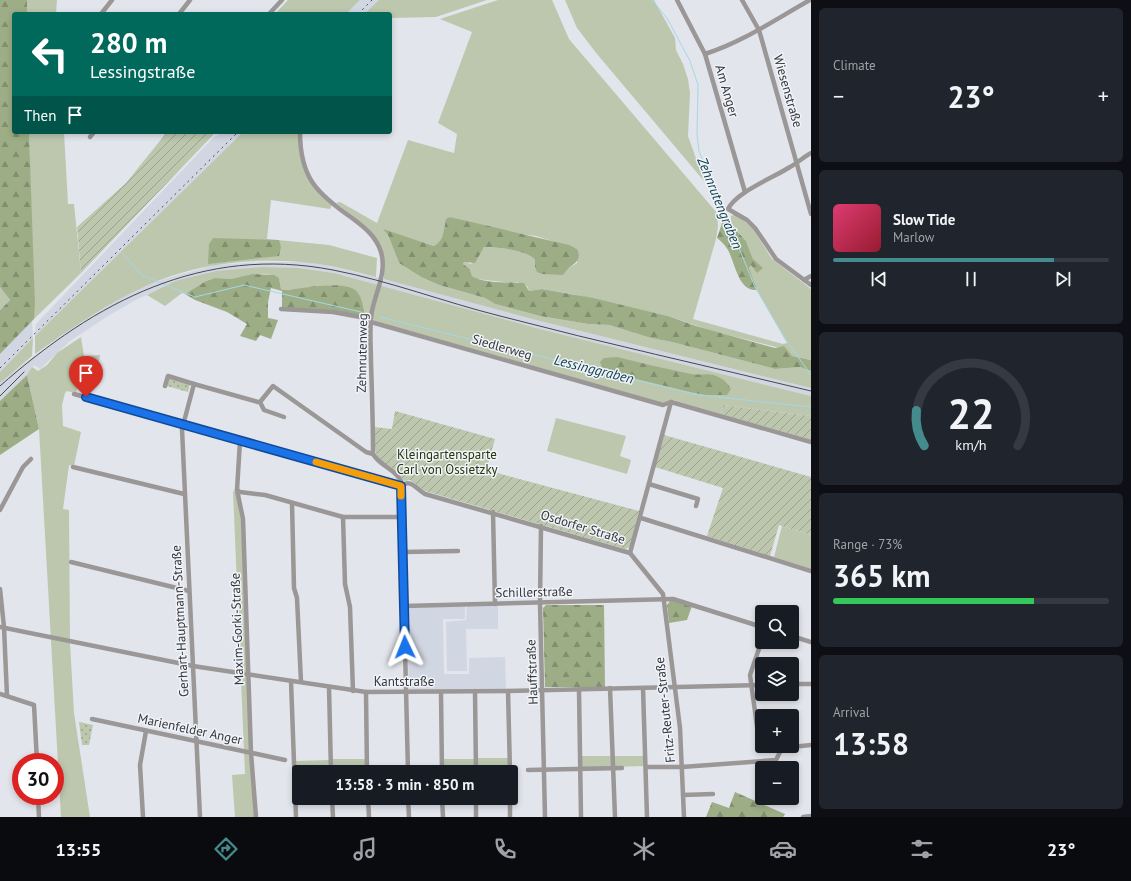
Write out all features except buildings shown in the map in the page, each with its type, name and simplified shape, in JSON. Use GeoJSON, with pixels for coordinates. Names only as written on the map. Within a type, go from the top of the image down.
{"type":"FeatureCollection","features":[{"type":"Feature","properties":{"kind":"street"},"geometry":{"type":"LineString","coordinates":[[103,12],[112,0]]}},
{"type":"Feature","properties":{"kind":"street"},"geometry":{"type":"LineString","coordinates":[[181,12],[190,0]]}},
{"type":"Feature","properties":{"kind":"street"},"geometry":{"type":"LineString","coordinates":[[270,12],[282,0]]}},
{"type":"Feature","properties":{"kind":"street","name":"Am Anger"},"geometry":{"type":"LineString","coordinates":[[677,0],[705,54],[745,192]]}},
{"type":"Feature","properties":{"kind":"street","name":"Wiesenstraße"},"geometry":{"type":"LineString","coordinates":[[742,0],[759,30],[811,214]]}},
{"type":"Feature","properties":{"kind":"street"},"geometry":{"type":"LineString","coordinates":[[705,54],[732,44],[810,0]]}},
{"type":"Feature","properties":{"kind":"street","name":"Zehnrutenweg"},"geometry":{"type":"LineString","coordinates":[[300,134],[300,148],[304,168],[313,186],[332,204],[364,226],[377,243],[383,264],[371,320],[374,454]]}},
{"type":"Feature","properties":{"kind":"street"},"geometry":{"type":"LineString","coordinates":[[811,153],[745,192],[731,203],[728,209],[747,220],[755,228],[776,260],[811,286]]}},
{"type":"Feature","properties":{"kind":"street"},"geometry":{"type":"LineString","coordinates":[[804,280],[811,276]]}},
{"type":"Feature","properties":{"kind":"street","name":"Siedlerweg"},"geometry":{"type":"LineString","coordinates":[[281,309],[333,312],[371,320],[663,405],[671,402],[811,442]]}},
{"type":"Feature","properties":{"kind":"street"},"geometry":{"type":"LineString","coordinates":[[165,386],[168,376],[260,402],[264,410],[284,417]]}},
{"type":"Feature","properties":{"kind":"street","name":"Gerhart-Hauptmann-Straße"},"geometry":{"type":"LineString","coordinates":[[194,384],[183,424],[184,494],[198,742],[200,817]]}},
{"type":"Feature","properties":{"kind":"street"},"geometry":{"type":"LineString","coordinates":[[260,402],[273,386],[366,452],[374,454],[377,461],[399,476],[401,486],[402,517],[408,765]]}},
{"type":"Feature","properties":{"kind":"street"},"geometry":{"type":"LineString","coordinates":[[74,394],[401,486]]}},
{"type":"Feature","properties":{"kind":"street"},"geometry":{"type":"LineString","coordinates":[[630,552],[641,518],[671,402]]}},
{"type":"Feature","properties":{"kind":"street","name":"Maxim-Gorki-Straße"},"geometry":{"type":"LineString","coordinates":[[240,441],[237,490],[243,519],[252,753],[256,817]]}},
{"type":"Feature","properties":{"kind":"street"},"geometry":{"type":"LineString","coordinates":[[0,510],[23,467],[31,459]]}},
{"type":"Feature","properties":{"kind":"street"},"geometry":{"type":"LineString","coordinates":[[73,467],[184,494]]}},
{"type":"Feature","properties":{"kind":"street","name":"Osdorfer Straße"},"geometry":{"type":"LineString","coordinates":[[401,486],[408,482],[425,494],[494,512],[630,552],[663,594],[664,600]]}},
{"type":"Feature","properties":{"kind":"street"},"geometry":{"type":"LineString","coordinates":[[649,484],[698,499],[696,506]]}},
{"type":"Feature","properties":{"kind":"street"},"geometry":{"type":"LineString","coordinates":[[237,490],[240,492],[265,495],[344,517],[402,517]]}},
{"type":"Feature","properties":{"kind":"street"},"geometry":{"type":"LineString","coordinates":[[292,503],[294,588],[297,598],[301,682]]}},
{"type":"Feature","properties":{"kind":"street"},"geometry":{"type":"LineString","coordinates":[[494,512],[495,604]]}},
{"type":"Feature","properties":{"kind":"street"},"geometry":{"type":"LineString","coordinates":[[344,517],[345,584],[350,607],[352,691]]}},
{"type":"Feature","properties":{"kind":"street"},"geometry":{"type":"LineString","coordinates":[[641,518],[811,571]]}},
{"type":"Feature","properties":{"kind":"street","name":"Hauffstraße"},"geometry":{"type":"LineString","coordinates":[[541,526],[540,603],[546,817]]}},
{"type":"Feature","properties":{"kind":"street"},"geometry":{"type":"LineString","coordinates":[[403,552],[458,551]]}},
{"type":"Feature","properties":{"kind":"street"},"geometry":{"type":"LineString","coordinates":[[71,562],[189,591]]}},
{"type":"Feature","properties":{"kind":"street"},"geometry":{"type":"LineString","coordinates":[[0,589],[7,696]]}},
{"type":"Feature","properties":{"kind":"street"},"geometry":{"type":"LineString","coordinates":[[664,600],[673,599],[755,625]]}},
{"type":"Feature","properties":{"kind":"street","name":"Schillerstraße"},"geometry":{"type":"LineString","coordinates":[[404,606],[664,600]]}},
{"type":"Feature","properties":{"kind":"street","name":"Fritz-Reuter-Straße"},"geometry":{"type":"LineString","coordinates":[[664,600],[675,687],[682,767],[684,817]]}},
{"type":"Feature","properties":{"kind":"street","name":"Kantstraße"},"geometry":{"type":"LineString","coordinates":[[2,627],[193,666],[352,691],[406,693],[753,685]]}},
{"type":"Feature","properties":{"kind":"street"},"geometry":{"type":"LineString","coordinates":[[799,638],[811,642]]}},
{"type":"Feature","properties":{"kind":"street"},"geometry":{"type":"LineString","coordinates":[[756,709],[750,670],[758,649]]}},
{"type":"Feature","properties":{"kind":"street"},"geometry":{"type":"LineString","coordinates":[[291,681],[296,817]]}},
{"type":"Feature","properties":{"kind":"street"},"geometry":{"type":"LineString","coordinates":[[799,684],[811,684]]}},
{"type":"Feature","properties":{"kind":"street"},"geometry":{"type":"LineString","coordinates":[[329,687],[331,765]]}},
{"type":"Feature","properties":{"kind":"street"},"geometry":{"type":"LineString","coordinates":[[610,688],[615,817]]}},
{"type":"Feature","properties":{"kind":"street"},"geometry":{"type":"LineString","coordinates":[[643,688],[647,817]]}},
{"type":"Feature","properties":{"kind":"street"},"geometry":{"type":"LineString","coordinates":[[579,690],[581,817]]}},
{"type":"Feature","properties":{"kind":"street"},"geometry":{"type":"LineString","coordinates":[[475,691],[476,765]]}},
{"type":"Feature","properties":{"kind":"street"},"geometry":{"type":"LineString","coordinates":[[508,691],[510,765]]}},
{"type":"Feature","properties":{"kind":"street"},"geometry":{"type":"LineString","coordinates":[[366,692],[367,765]]}},
{"type":"Feature","properties":{"kind":"street"},"geometry":{"type":"LineString","coordinates":[[441,692],[442,765]]}},
{"type":"Feature","properties":{"kind":"street"},"geometry":{"type":"LineString","coordinates":[[0,694],[34,705],[37,753]]}},
{"type":"Feature","properties":{"kind":"street","name":"Marienfelder Anger"},"geometry":{"type":"LineString","coordinates":[[92,719],[285,760]]}},
{"type":"Feature","properties":{"kind":"street"},"geometry":{"type":"LineString","coordinates":[[143,817],[140,765],[146,730]]}},
{"type":"Feature","properties":{"kind":"street"},"geometry":{"type":"LineString","coordinates":[[646,767],[682,767],[776,760],[782,748],[811,745]]}},
{"type":"Feature","properties":{"kind":"street"},"geometry":{"type":"LineString","coordinates":[[528,770],[622,768]]}},
{"type":"Feature","properties":{"kind":"street"},"geometry":{"type":"LineString","coordinates":[[683,795],[713,794]]}},
{"type":"Feature","properties":{"kind":"street"},"geometry":{"type":"LineString","coordinates":[[38,805],[39,817]]}},
{"type":"Feature","properties":{"kind":"street"},"geometry":{"type":"LineString","coordinates":[[332,805],[333,817]]}},
{"type":"Feature","properties":{"kind":"street"},"geometry":{"type":"LineString","coordinates":[[368,805],[369,817]]}},
{"type":"Feature","properties":{"kind":"street"},"geometry":{"type":"LineString","coordinates":[[408,805],[409,817]]}},
{"type":"Feature","properties":{"kind":"street"},"geometry":{"type":"LineString","coordinates":[[442,805],[443,817]]}},
{"type":"Feature","properties":{"kind":"street"},"geometry":{"type":"LineString","coordinates":[[476,805],[476,817]]}},
{"type":"Feature","properties":{"kind":"street"},"geometry":{"type":"LineString","coordinates":[[510,805],[510,817]]}},
{"type":"Feature","properties":{"kind":"street"},"geometry":{"type":"LineString","coordinates":[[802,817],[811,816]]}},
{"type":"Feature","properties":{"kind":"shaded area"},"geometry":{"type":"Polygon","coordinates":[[[360,0],[379,0],[366,12],[348,12],[360,0]]]}},
{"type":"Feature","properties":{"kind":"shaded area"},"geometry":{"type":"Polygon","coordinates":[[[219,134],[241,134],[35,336],[36,324],[214,137],[219,134]]]}},
{"type":"Feature","properties":{"kind":"shaded area"},"geometry":{"type":"Polygon","coordinates":[[[261,262],[299,262],[320,264],[390,280],[532,319],[811,388],[811,396],[540,329],[334,273],[299,268],[175,281],[134,301],[108,316],[70,341],[40,369],[34,365],[27,375],[0,401],[0,383],[14,371],[77,324],[121,298],[147,285],[215,265],[261,262]]]}},
{"type":"Feature","properties":{"kind":"shaded area"},"geometry":{"type":"Polygon","coordinates":[[[32,321],[33,338],[0,372],[0,354],[32,321]]]}},
{"type":"Feature","properties":{"kind":"shaded area"},"geometry":{"type":"Polygon","coordinates":[[[498,605],[498,629],[466,629],[467,671],[447,671],[446,622],[466,620],[467,606],[498,605]]]}},
{"type":"Feature","properties":{"kind":"shaded area"},"geometry":{"type":"Polygon","coordinates":[[[465,606],[465,619],[443,619],[444,674],[469,674],[469,658],[505,657],[506,689],[409,691],[407,608],[465,606]]]}},
{"type":"Feature","properties":{"kind":"green space"},"geometry":{"type":"Polygon","coordinates":[[[0,0],[27,0],[27,12],[12,12],[12,134],[29,134],[35,304],[34,319],[0,354],[0,310],[10,300],[0,287],[0,0]]]}},
{"type":"Feature","properties":{"kind":"green space"},"geometry":{"type":"Polygon","coordinates":[[[27,0],[57,0],[56,12],[27,12],[27,0]]]}},
{"type":"Feature","properties":{"kind":"green space"},"geometry":{"type":"Polygon","coordinates":[[[288,0],[360,0],[348,12],[277,12],[288,0]]]}},
{"type":"Feature","properties":{"kind":"green space"},"geometry":{"type":"Polygon","coordinates":[[[379,0],[487,0],[436,17],[392,18],[392,12],[366,12],[379,0]]]}},
{"type":"Feature","properties":{"kind":"green space"},"geometry":{"type":"Polygon","coordinates":[[[498,0],[552,0],[569,39],[717,213],[718,226],[716,239],[693,319],[783,344],[787,343],[757,290],[749,269],[753,259],[746,241],[731,223],[731,216],[735,214],[752,227],[772,259],[811,289],[811,360],[792,356],[780,348],[709,330],[668,316],[572,294],[542,289],[529,291],[527,286],[517,282],[512,283],[477,279],[472,276],[470,269],[463,264],[464,262],[471,264],[484,247],[504,248],[519,251],[535,260],[535,267],[566,270],[577,263],[577,249],[536,236],[511,233],[450,217],[440,241],[434,246],[384,230],[388,235],[399,263],[421,277],[439,285],[485,298],[495,304],[540,316],[588,324],[609,325],[651,338],[672,342],[775,369],[800,367],[811,371],[811,388],[532,319],[384,279],[384,258],[370,230],[336,203],[340,202],[377,223],[408,140],[454,153],[457,134],[438,123],[472,32],[440,19],[498,0]]]}},
{"type":"Feature","properties":{"kind":"green space"},"geometry":{"type":"Polygon","coordinates":[[[565,0],[654,0],[675,38],[676,50],[688,79],[690,93],[688,136],[704,181],[597,54],[577,28],[565,0]]]}},
{"type":"Feature","properties":{"kind":"green space"},"geometry":{"type":"Polygon","coordinates":[[[29,134],[64,134],[68,204],[74,204],[81,273],[34,319],[29,134]]]}},
{"type":"Feature","properties":{"kind":"green space"},"geometry":{"type":"Polygon","coordinates":[[[165,134],[213,134],[81,273],[77,227],[126,183],[165,134]]]}},
{"type":"Feature","properties":{"kind":"green space"},"geometry":{"type":"Polygon","coordinates":[[[241,134],[300,134],[300,148],[313,186],[332,205],[330,209],[271,200],[267,239],[329,245],[377,258],[376,277],[319,264],[276,261],[231,263],[187,271],[131,293],[89,317],[35,354],[35,336],[241,134]]]}},
{"type":"Feature","properties":{"kind":"green space"},"geometry":{"type":"Polygon","coordinates":[[[450,217],[569,245],[577,249],[579,254],[579,257],[575,263],[563,275],[542,274],[537,272],[535,260],[526,254],[504,248],[484,247],[475,263],[464,262],[463,264],[470,269],[472,276],[477,279],[524,283],[529,291],[542,289],[593,298],[668,316],[696,326],[775,348],[784,346],[792,356],[811,360],[811,371],[800,367],[775,369],[672,342],[651,338],[609,325],[588,324],[540,316],[495,304],[485,298],[439,285],[421,277],[399,263],[388,235],[383,229],[434,246],[442,238],[446,219],[450,217]]]}},
{"type":"Feature","properties":{"kind":"green space"},"geometry":{"type":"Polygon","coordinates":[[[728,221],[746,241],[753,259],[763,268],[757,273],[751,265],[749,268],[757,290],[746,287],[742,282],[738,276],[728,250],[717,238],[722,223],[728,221]]]}},
{"type":"Feature","properties":{"kind":"green space"},"geometry":{"type":"Polygon","coordinates":[[[213,238],[279,240],[281,247],[279,256],[208,264],[209,244],[213,238]]]}},
{"type":"Feature","properties":{"kind":"green space"},"geometry":{"type":"Polygon","coordinates":[[[262,267],[299,268],[334,273],[540,329],[811,396],[811,416],[723,405],[721,414],[673,400],[663,403],[375,321],[373,318],[366,316],[361,299],[334,285],[285,290],[281,289],[279,278],[273,275],[261,274],[231,279],[218,278],[209,280],[185,294],[182,293],[165,306],[147,295],[175,281],[216,271],[262,267]]]}},
{"type":"Feature","properties":{"kind":"green space"},"geometry":{"type":"Polygon","coordinates":[[[253,274],[274,275],[279,278],[281,289],[285,290],[335,285],[345,286],[358,293],[366,316],[282,308],[282,291],[271,288],[268,302],[268,318],[278,320],[271,339],[260,335],[256,341],[240,336],[247,324],[227,312],[195,300],[185,294],[206,281],[215,278],[231,279],[253,274]]]}},
{"type":"Feature","properties":{"kind":"green space"},"geometry":{"type":"Polygon","coordinates":[[[0,287],[10,300],[0,310],[0,287]]]}},
{"type":"Feature","properties":{"kind":"green space"},"geometry":{"type":"Polygon","coordinates":[[[81,337],[84,356],[100,355],[98,367],[84,364],[76,393],[67,391],[65,393],[62,405],[63,426],[81,432],[74,466],[69,465],[63,509],[69,510],[70,643],[74,713],[90,817],[61,817],[60,805],[64,805],[64,753],[57,753],[39,429],[27,375],[32,367],[38,371],[47,365],[57,353],[81,337]]]}},
{"type":"Feature","properties":{"kind":"green space"},"geometry":{"type":"Polygon","coordinates":[[[33,338],[32,356],[0,383],[0,372],[33,338]]]}},
{"type":"Feature","properties":{"kind":"green space"},"geometry":{"type":"Polygon","coordinates":[[[617,357],[691,374],[708,374],[724,380],[731,389],[727,395],[706,395],[636,379],[603,369],[600,362],[604,358],[617,357]]]}},
{"type":"Feature","properties":{"kind":"green space"},"geometry":{"type":"Polygon","coordinates":[[[27,375],[39,429],[0,455],[0,401],[27,375]]]}},
{"type":"Feature","properties":{"kind":"green space"},"geometry":{"type":"Polygon","coordinates":[[[169,378],[190,384],[188,392],[167,386],[169,378]]]}},
{"type":"Feature","properties":{"kind":"green space"},"geometry":{"type":"Polygon","coordinates":[[[723,405],[811,416],[811,440],[721,414],[723,405]]]}},
{"type":"Feature","properties":{"kind":"green space","name":"Kleingartensparte Carl von Ossietzky"},"geometry":{"type":"Polygon","coordinates":[[[395,411],[495,439],[486,470],[639,511],[630,547],[625,549],[425,491],[410,480],[404,481],[398,473],[381,461],[375,450],[374,427],[392,429],[395,411]]]}},
{"type":"Feature","properties":{"kind":"green space"},"geometry":{"type":"Polygon","coordinates":[[[556,418],[626,436],[620,456],[631,460],[627,474],[547,451],[556,418]]]}},
{"type":"Feature","properties":{"kind":"green space"},"geometry":{"type":"Polygon","coordinates":[[[664,435],[811,477],[811,535],[779,525],[770,556],[707,536],[723,488],[655,467],[664,435]]]}},
{"type":"Feature","properties":{"kind":"green space"},"geometry":{"type":"Polygon","coordinates":[[[233,491],[236,492],[241,520],[255,817],[235,817],[232,775],[245,774],[233,491]]]}},
{"type":"Feature","properties":{"kind":"green space"},"geometry":{"type":"Polygon","coordinates":[[[782,526],[811,535],[811,569],[774,557],[782,526]]]}},
{"type":"Feature","properties":{"kind":"green space"},"geometry":{"type":"Polygon","coordinates":[[[671,600],[692,606],[687,620],[669,623],[667,605],[671,600]]]}},
{"type":"Feature","properties":{"kind":"green space"},"geometry":{"type":"Polygon","coordinates":[[[546,605],[604,605],[605,687],[545,687],[543,608],[546,605]]]}},
{"type":"Feature","properties":{"kind":"green space"},"geometry":{"type":"Polygon","coordinates":[[[79,722],[93,725],[89,745],[82,745],[79,722]]]}},
{"type":"Feature","properties":{"kind":"green space"},"geometry":{"type":"Polygon","coordinates":[[[581,756],[612,756],[611,767],[582,768],[581,756]]]}},
{"type":"Feature","properties":{"kind":"green space"},"geometry":{"type":"Polygon","coordinates":[[[614,756],[645,756],[644,766],[615,767],[614,756]]]}},
{"type":"Feature","properties":{"kind":"green space"},"geometry":{"type":"Polygon","coordinates":[[[477,758],[509,758],[509,765],[478,765],[477,758]]]}},
{"type":"Feature","properties":{"kind":"green space"},"geometry":{"type":"Polygon","coordinates":[[[331,759],[366,759],[366,765],[332,765],[331,759]]]}},
{"type":"Feature","properties":{"kind":"green space"},"geometry":{"type":"Polygon","coordinates":[[[442,759],[475,759],[475,765],[443,765],[442,759]]]}},
{"type":"Feature","properties":{"kind":"green space"},"geometry":{"type":"Polygon","coordinates":[[[329,760],[329,765],[295,765],[295,761],[329,760]]]}},
{"type":"Feature","properties":{"kind":"green space"},"geometry":{"type":"Polygon","coordinates":[[[735,792],[755,801],[755,805],[765,805],[785,814],[783,817],[706,817],[712,802],[729,808],[735,792]]]}},
{"type":"Feature","properties":{"kind":"waterway","name":"Zehnrutengraben"},"geometry":{"type":"LineString","coordinates":[[652,0],[667,18],[690,61],[698,85],[697,135],[699,151],[755,287],[784,337],[811,375]]}},
{"type":"Feature","properties":{"kind":"waterway","name":"Lessinggraben"},"geometry":{"type":"LineString","coordinates":[[123,254],[142,275],[195,297],[244,285],[361,312]]}},
{"type":"Feature","properties":{"kind":"waterway","name":"Lessinggraben"},"geometry":{"type":"LineString","coordinates":[[380,317],[698,395],[811,407]]}},
{"type":"Feature","properties":{"kind":"tram line"},"geometry":{"type":"LineString","coordinates":[[0,386],[74,328],[113,305],[154,287],[196,273],[240,266],[285,264],[333,270],[354,275],[539,326],[811,391]]}},
{"type":"Feature","properties":{"kind":"tram line"},"geometry":{"type":"LineString","coordinates":[[0,396],[24,372]]}},
{"type":"Feature","properties":{"kind":"railway"},"geometry":{"type":"LineString","coordinates":[[360,12],[372,0]]}},
{"type":"Feature","properties":{"kind":"railway"},"geometry":{"type":"LineString","coordinates":[[0,368],[236,134]]}},
{"type":"Feature","properties":{"kind":"slow traffic"},"geometry":{"type":"LineString","coordinates":[[316,462],[401,486],[401,496]]}},
{"type":"Feature","properties":{"kind":"route"},"geometry":{"type":"LineString","coordinates":[[86,397],[401,486],[405,647]]}}]}
